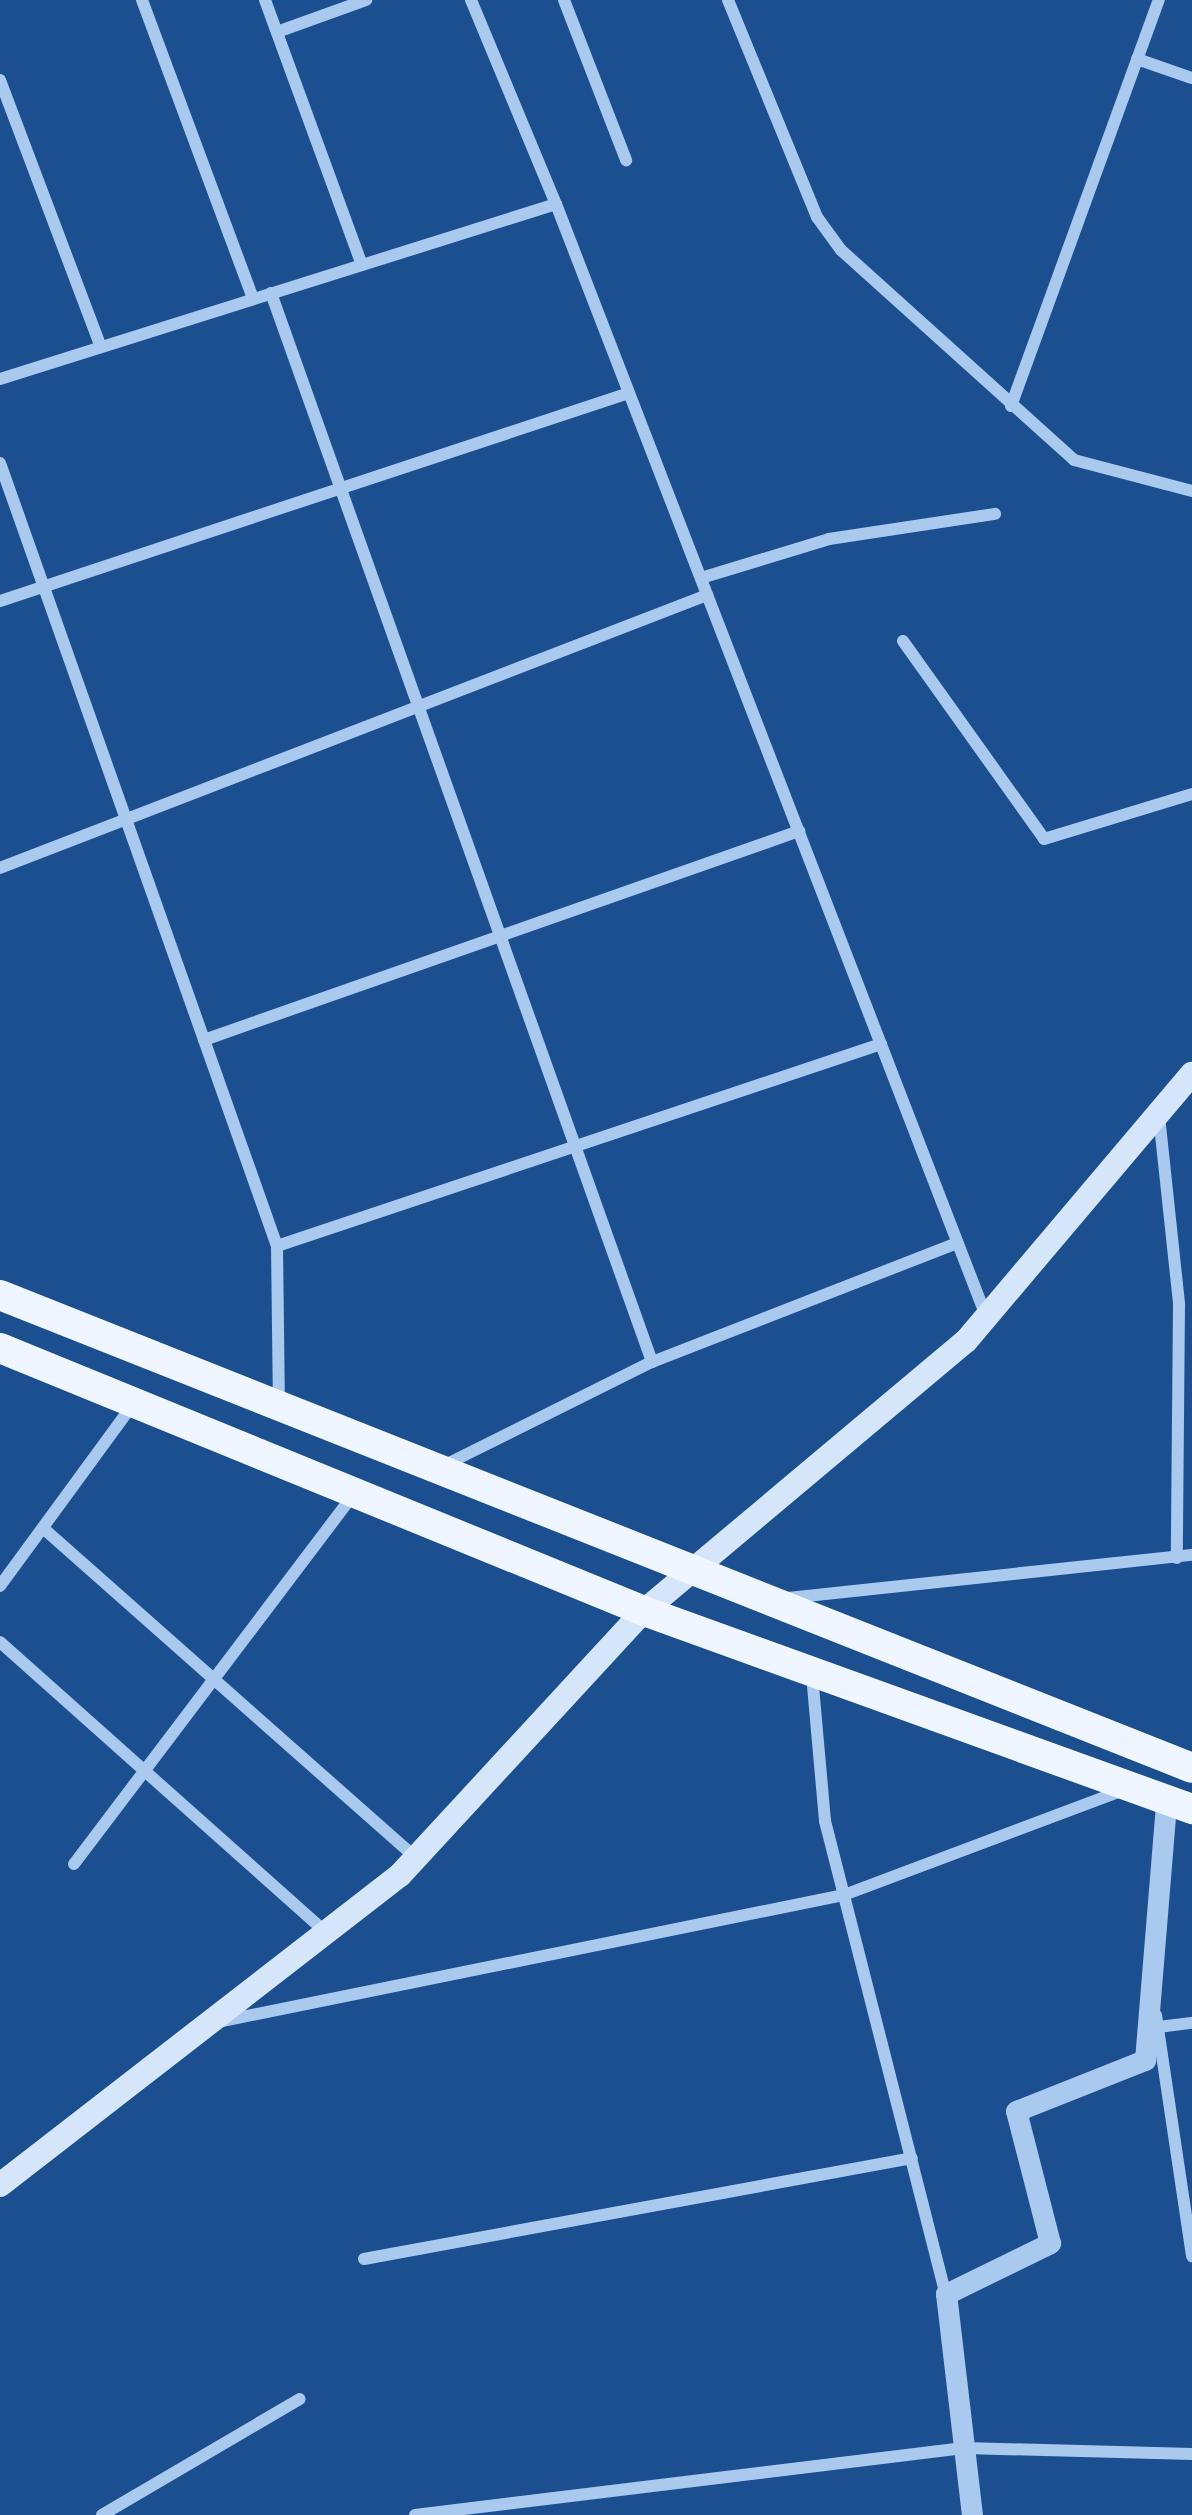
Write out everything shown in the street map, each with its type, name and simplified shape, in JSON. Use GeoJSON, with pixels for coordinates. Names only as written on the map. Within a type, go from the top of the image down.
{"type":"FeatureCollection","features":[{"type":"Feature","properties":{"kind":"main road"},"geometry":{"type":"LineString","coordinates":[[0,2186],[416,1858],[644,1610],[987,1317],[1192,1074]]}},
{"type":"Feature","properties":{"kind":"main road"},"geometry":{"type":"LineString","coordinates":[[0,1295],[688,1574],[1192,1768]]}},
{"type":"Feature","properties":{"kind":"main road"},"geometry":{"type":"LineString","coordinates":[[0,1348],[644,1610],[1179,1806]]}},
{"type":"Feature","properties":{"kind":"street"},"geometry":{"type":"LineString","coordinates":[[142,0],[254,299]]}},
{"type":"Feature","properties":{"kind":"street"},"geometry":{"type":"LineString","coordinates":[[265,0],[362,265]]}},
{"type":"Feature","properties":{"kind":"street"},"geometry":{"type":"LineString","coordinates":[[278,32],[366,0]]}},
{"type":"Feature","properties":{"kind":"street"},"geometry":{"type":"LineString","coordinates":[[472,0],[556,204],[987,1317]]}},
{"type":"Feature","properties":{"kind":"street"},"geometry":{"type":"LineString","coordinates":[[564,0],[626,160]]}},
{"type":"Feature","properties":{"kind":"street"},"geometry":{"type":"LineString","coordinates":[[728,0],[827,233],[1011,406],[1102,474],[1192,491]]}},
{"type":"Feature","properties":{"kind":"street"},"geometry":{"type":"LineString","coordinates":[[1011,406],[1159,0]]}},
{"type":"Feature","properties":{"kind":"street"},"geometry":{"type":"LineString","coordinates":[[1138,59],[1192,78]]}},
{"type":"Feature","properties":{"kind":"street"},"geometry":{"type":"LineString","coordinates":[[0,80],[101,346]]}},
{"type":"Feature","properties":{"kind":"street"},"geometry":{"type":"LineString","coordinates":[[0,379],[556,204]]}},
{"type":"Feature","properties":{"kind":"street"},"geometry":{"type":"LineString","coordinates":[[271,293],[652,1362]]}},
{"type":"Feature","properties":{"kind":"street"},"geometry":{"type":"LineString","coordinates":[[0,601],[629,393]]}},
{"type":"Feature","properties":{"kind":"street"},"geometry":{"type":"LineString","coordinates":[[0,464],[277,1246],[279,1408]]}},
{"type":"Feature","properties":{"kind":"street"},"geometry":{"type":"LineString","coordinates":[[701,578],[829,539],[995,514]]}},
{"type":"Feature","properties":{"kind":"street"},"geometry":{"type":"LineString","coordinates":[[0,868],[420,714],[707,595]]}},
{"type":"Feature","properties":{"kind":"street"},"geometry":{"type":"LineString","coordinates":[[903,640],[1044,839],[1192,794]]}},
{"type":"Feature","properties":{"kind":"street"},"geometry":{"type":"LineString","coordinates":[[204,1040],[799,831]]}},
{"type":"Feature","properties":{"kind":"street"},"geometry":{"type":"LineString","coordinates":[[277,1246],[881,1044]]}},
{"type":"Feature","properties":{"kind":"street"},"geometry":{"type":"LineString","coordinates":[[757,1601],[1185,1557],[1179,1304],[1159,1113]]}},
{"type":"Feature","properties":{"kind":"street"},"geometry":{"type":"LineString","coordinates":[[433,1471],[652,1362],[958,1243]]}},
{"type":"Feature","properties":{"kind":"street"},"geometry":{"type":"LineString","coordinates":[[0,1586],[134,1403]]}},
{"type":"Feature","properties":{"kind":"street"},"geometry":{"type":"LineString","coordinates":[[74,1864],[356,1492]]}},
{"type":"Feature","properties":{"kind":"street"},"geometry":{"type":"LineString","coordinates":[[43,1528],[416,1858]]}},
{"type":"Feature","properties":{"kind":"street"},"geometry":{"type":"LineString","coordinates":[[0,1642],[326,1932]]}},
{"type":"Feature","properties":{"kind":"street"},"geometry":{"type":"LineString","coordinates":[[812,1672],[822,1803],[946,2294],[971,2515]]}},
{"type":"Feature","properties":{"kind":"street"},"geometry":{"type":"LineString","coordinates":[[209,2023],[844,1895],[1129,1788]]}},
{"type":"Feature","properties":{"kind":"street"},"geometry":{"type":"LineString","coordinates":[[946,2294],[1050,2243],[1016,2111],[1145,2060],[1157,2021],[1179,1806]]}},
{"type":"Feature","properties":{"kind":"street"},"geometry":{"type":"LineString","coordinates":[[1157,2021],[1192,2023]]}},
{"type":"Feature","properties":{"kind":"street"},"geometry":{"type":"LineString","coordinates":[[1157,2021],[1192,2256]]}},
{"type":"Feature","properties":{"kind":"street"},"geometry":{"type":"LineString","coordinates":[[364,2259],[912,2158]]}},
{"type":"Feature","properties":{"kind":"street"},"geometry":{"type":"LineString","coordinates":[[102,2515],[300,2399]]}},
{"type":"Feature","properties":{"kind":"street"},"geometry":{"type":"LineString","coordinates":[[415,2515],[964,2448],[1192,2455]]}}]}
